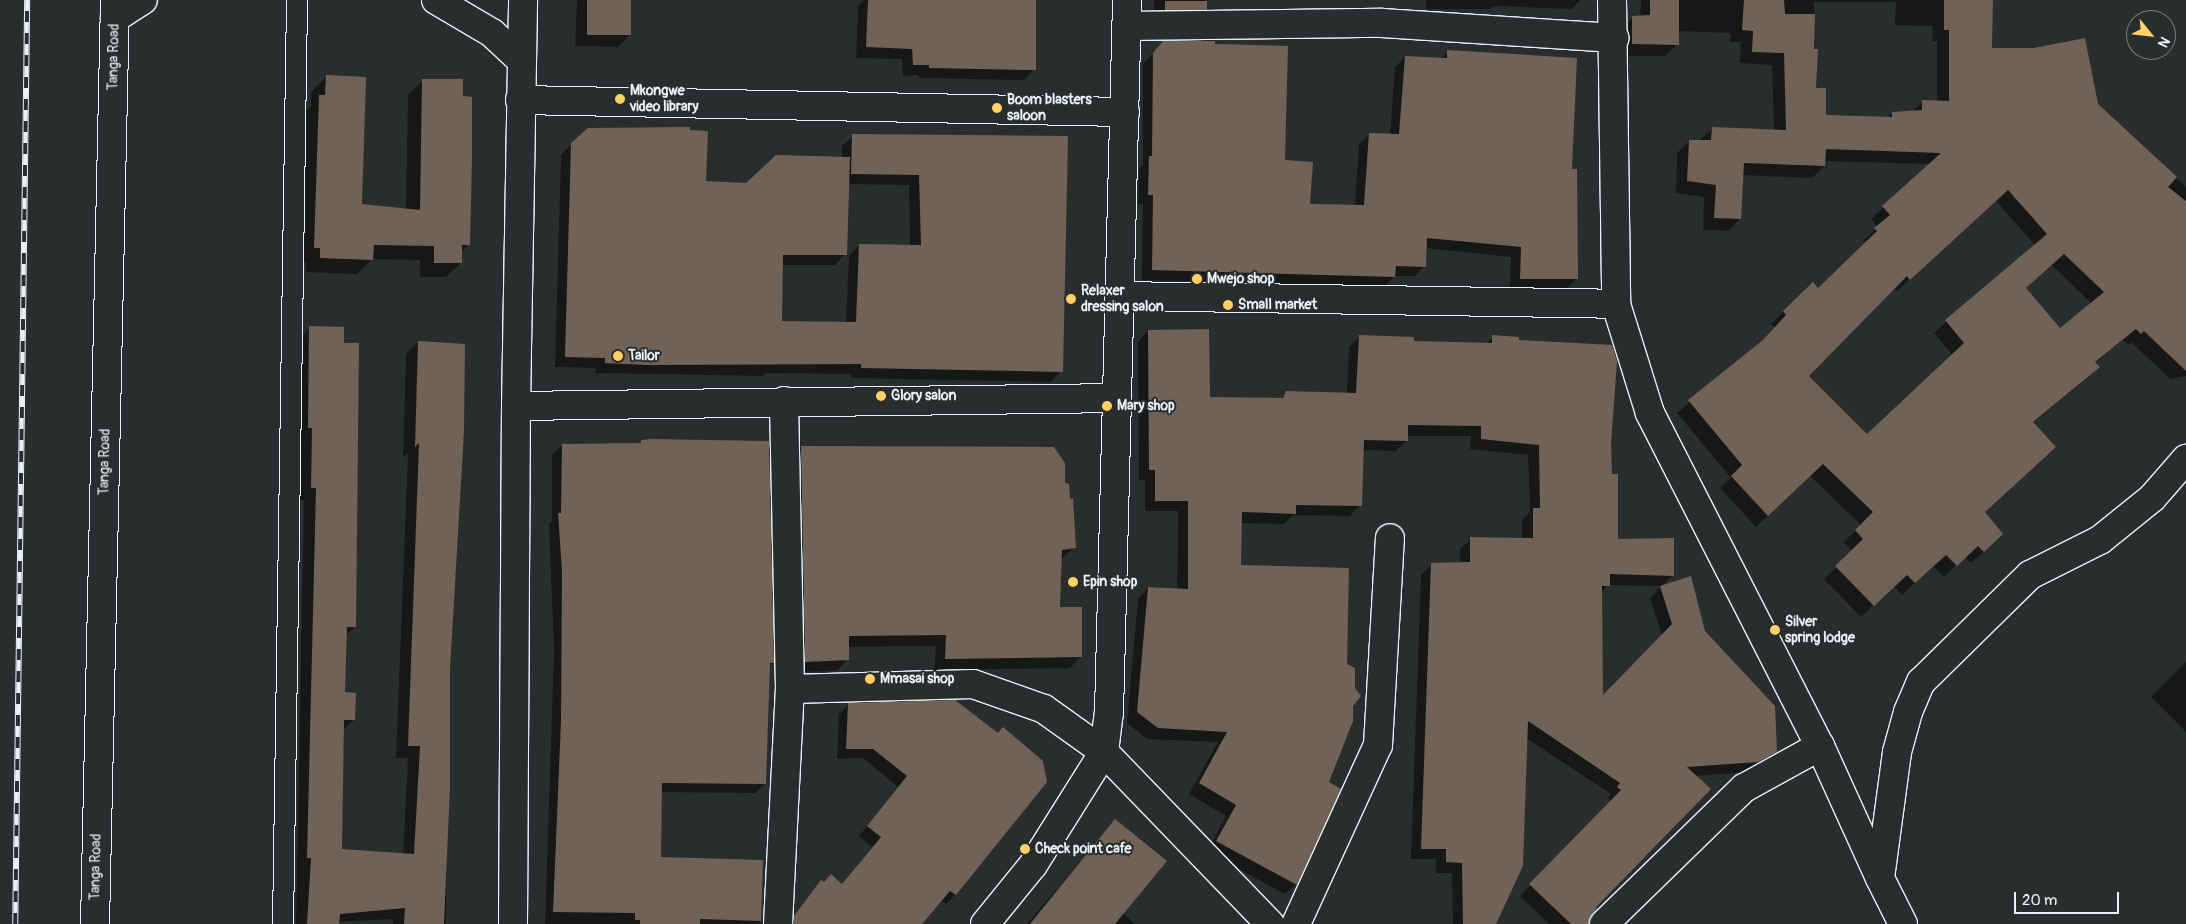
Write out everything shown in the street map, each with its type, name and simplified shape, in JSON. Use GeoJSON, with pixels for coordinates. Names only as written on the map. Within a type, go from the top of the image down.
{"type":"FeatureCollection","features":[{"type":"Feature","properties":{"kind":"main road"},"geometry":{"type":"LineString","coordinates":[[115,9],[142,0]]}},
{"type":"Feature","properties":{"kind":"main road"},"geometry":{"type":"LineString","coordinates":[[436,0],[492,33],[522,61]]}},
{"type":"Feature","properties":{"kind":"main road"},"geometry":{"type":"LineString","coordinates":[[513,924],[516,406],[523,0]]}},
{"type":"Feature","properties":{"kind":"main road"},"geometry":{"type":"LineString","coordinates":[[1612,0],[1615,38],[1616,304],[1650,413],[1820,746],[1903,924]]}},
{"type":"Feature","properties":{"kind":"main road","name":"Tanga Road"},"geometry":{"type":"LineString","coordinates":[[95,924],[115,9]]}},
{"type":"Feature","properties":{"kind":"main road"},"geometry":{"type":"LineString","coordinates":[[985,924],[1033,865],[1104,752],[1109,713],[1127,13],[1382,23],[1615,38]]}},
{"type":"Feature","properties":{"kind":"main road"},"geometry":{"type":"LineString","coordinates":[[520,100],[1124,112]]}},
{"type":"Feature","properties":{"kind":"main road"},"geometry":{"type":"LineString","coordinates":[[1119,296],[1616,304]]}},
{"type":"Feature","properties":{"kind":"main road"},"geometry":{"type":"LineString","coordinates":[[516,406],[1116,398]]}},
{"type":"Feature","properties":{"kind":"main road"},"geometry":{"type":"LineString","coordinates":[[778,924],[790,689],[784,401]]}},
{"type":"Feature","properties":{"kind":"main road"},"geometry":{"type":"LineString","coordinates":[[1880,878],[1897,752],[1908,712],[1921,682],[2030,575],[2100,540],[2152,498],[2186,459]]}},
{"type":"Feature","properties":{"kind":"main road"},"geometry":{"type":"LineString","coordinates":[[1296,924],[1378,744],[1390,538]]}},
{"type":"Feature","properties":{"kind":"main road"},"geometry":{"type":"LineString","coordinates":[[790,689],[973,684],[1044,709],[1104,752],[1270,924]]}},
{"type":"Feature","properties":{"kind":"main road"},"geometry":{"type":"LineString","coordinates":[[1604,924],[1744,788],[1820,746]]}},
{"type":"Feature","properties":{"kind":"lane"},"geometry":{"type":"LineString","coordinates":[[284,924],[297,0]]}},
{"type":"Feature","properties":{"kind":"building"},"geometry":{"type":"Polygon","coordinates":[[[587,0],[631,0],[631,35],[587,35],[587,0]]]}},
{"type":"Feature","properties":{"kind":"building"},"geometry":{"type":"Polygon","coordinates":[[[868,0],[1036,0],[1036,70],[929,68],[929,65],[913,65],[912,49],[866,47],[868,0]]]}},
{"type":"Feature","properties":{"kind":"building"},"geometry":{"type":"Polygon","coordinates":[[[1650,0],[1679,0],[1679,45],[1632,44],[1632,16],[1650,15],[1650,0]]]}},
{"type":"Feature","properties":{"kind":"building"},"geometry":{"type":"Polygon","coordinates":[[[1744,0],[1784,0],[1785,14],[1815,14],[1814,49],[1818,49],[1816,88],[1826,88],[1826,115],[1892,117],[1892,112],[1922,110],[1922,100],[1949,101],[1949,30],[1944,30],[1944,0],[1993,0],[1992,48],[2034,48],[2085,38],[2098,104],[2177,177],[2168,187],[2186,201],[2186,371],[2144,331],[2141,334],[2136,329],[2095,362],[2100,367],[2033,422],[2056,447],[1985,512],[2003,534],[1984,552],[1978,546],[1957,566],[1946,555],[1915,583],[1907,575],[1874,606],[1835,566],[1863,539],[1855,530],[1873,512],[1823,464],[1768,516],[1731,476],[1742,465],[1688,400],[1763,340],[1786,315],[1783,311],[1813,282],[1818,288],[1877,231],[1874,228],[1890,215],[1882,206],[1941,153],[1826,149],[1825,166],[1744,163],[1741,219],[1714,218],[1716,185],[1687,181],[1689,140],[1711,140],[1712,127],[1786,130],[1784,53],[1752,52],[1753,31],[1742,30],[1744,0]],[[2008,190],[1910,280],[1907,276],[1809,376],[1867,434],[1964,343],[1945,320],[2047,234],[2008,190]],[[2064,254],[2026,288],[2060,328],[2104,292],[2064,254]]]}},
{"type":"Feature","properties":{"kind":"building"},"geometry":{"type":"Polygon","coordinates":[[[1165,1],[1207,1],[1207,10],[1165,10],[1165,1]]]}},
{"type":"Feature","properties":{"kind":"building"},"geometry":{"type":"Polygon","coordinates":[[[1163,41],[1215,41],[1215,44],[1288,46],[1285,160],[1313,162],[1310,204],[1364,205],[1369,133],[1399,134],[1405,56],[1447,58],[1447,50],[1577,58],[1572,169],[1577,169],[1578,279],[1520,279],[1521,247],[1427,238],[1426,267],[1396,266],[1395,277],[1152,270],[1153,195],[1148,195],[1149,156],[1152,156],[1153,53],[1163,41]]]}},
{"type":"Feature","properties":{"kind":"building"},"geometry":{"type":"Polygon","coordinates":[[[326,75],[366,77],[362,204],[420,210],[422,79],[463,79],[463,96],[472,97],[472,158],[470,245],[462,245],[462,263],[434,263],[434,246],[374,245],[373,260],[320,258],[320,248],[314,248],[319,95],[325,95],[326,75]]]}},
{"type":"Feature","properties":{"kind":"building"},"geometry":{"type":"Polygon","coordinates":[[[690,127],[690,130],[708,131],[706,181],[746,183],[776,155],[850,157],[847,255],[783,255],[782,321],[856,322],[859,244],[921,245],[919,175],[851,174],[852,134],[1068,136],[1063,372],[861,368],[861,364],[647,365],[605,363],[605,358],[565,357],[571,143],[588,128],[690,127]]]}},
{"type":"Feature","properties":{"kind":"building"},"geometry":{"type":"Polygon","coordinates":[[[309,326],[344,327],[344,343],[359,343],[356,627],[347,627],[345,692],[356,693],[355,720],[344,720],[342,849],[414,854],[420,746],[408,746],[419,443],[415,447],[418,341],[465,344],[464,431],[450,669],[450,786],[444,924],[404,924],[405,908],[340,914],[339,924],[307,924],[311,858],[307,858],[316,488],[311,488],[312,428],[308,428],[309,326]]]}},
{"type":"Feature","properties":{"kind":"building"},"geometry":{"type":"Polygon","coordinates":[[[1209,329],[1210,397],[1283,398],[1286,391],[1356,393],[1359,335],[1414,337],[1414,341],[1492,343],[1492,335],[1519,337],[1519,340],[1612,345],[1617,361],[1611,444],[1612,474],[1618,474],[1618,539],[1674,538],[1674,576],[1610,574],[1610,586],[1602,586],[1603,695],[1672,624],[1660,586],[1691,576],[1705,631],[1775,706],[1777,752],[1758,762],[1687,767],[1711,789],[1598,905],[1589,924],[1571,924],[1529,884],[1621,790],[1617,787],[1620,783],[1528,721],[1523,866],[1496,924],[1463,924],[1462,863],[1446,862],[1446,849],[1421,849],[1431,563],[1470,562],[1470,537],[1533,538],[1533,508],[1540,508],[1539,445],[1481,439],[1481,426],[1408,425],[1408,441],[1364,440],[1362,506],[1296,505],[1296,514],[1242,512],[1241,565],[1349,568],[1347,664],[1355,668],[1355,688],[1361,696],[1353,706],[1353,721],[1329,782],[1341,789],[1297,885],[1216,841],[1236,805],[1199,783],[1227,732],[1158,728],[1137,712],[1148,587],[1188,589],[1188,501],[1155,501],[1155,470],[1149,470],[1148,330],[1209,329]]]}},
{"type":"Feature","properties":{"kind":"building"},"geometry":{"type":"Polygon","coordinates":[[[641,440],[769,441],[774,663],[770,663],[766,784],[662,783],[661,857],[763,860],[761,921],[700,919],[700,924],[640,924],[640,920],[635,920],[635,913],[553,912],[561,721],[562,571],[558,513],[561,513],[562,444],[641,443],[641,440]]]}},
{"type":"Feature","properties":{"kind":"building"},"geometry":{"type":"Polygon","coordinates":[[[801,446],[1054,447],[1065,463],[1065,483],[1069,484],[1070,499],[1073,498],[1076,548],[1062,550],[1060,607],[1082,607],[1082,657],[945,659],[946,635],[849,636],[849,660],[805,662],[801,446]]]}},
{"type":"Feature","properties":{"kind":"building"},"geometry":{"type":"Polygon","coordinates":[[[955,700],[998,733],[1003,727],[1043,761],[1047,782],[956,895],[950,891],[922,924],[794,924],[794,916],[821,880],[824,882],[831,874],[842,884],[881,837],[867,826],[907,776],[873,749],[846,749],[848,703],[955,700]]]}},
{"type":"Feature","properties":{"kind":"building"},"geometry":{"type":"Polygon","coordinates":[[[1115,819],[1167,861],[1115,924],[1030,924],[1115,819]]]}},
{"type":"Feature","properties":{"kind":"railway"},"geometry":{"type":"LineString","coordinates":[[15,924],[27,0]]}},
{"type":"Feature","properties":{"kind":"place","name":"Mkongwe video library"},"geometry":{"type":"Point","coordinates":[620,99]}},
{"type":"Feature","properties":{"kind":"place","name":"Boom blasters saloon"},"geometry":{"type":"Point","coordinates":[997,108]}},
{"type":"Feature","properties":{"kind":"place","name":"Mwejo shop"},"geometry":{"type":"Point","coordinates":[1197,279]}},
{"type":"Feature","properties":{"kind":"place","name":"Relaxer dressing salon"},"geometry":{"type":"Point","coordinates":[1071,299]}},
{"type":"Feature","properties":{"kind":"place","name":"Small market"},"geometry":{"type":"Point","coordinates":[1228,305]}},
{"type":"Feature","properties":{"kind":"place","name":"Tailor"},"geometry":{"type":"Point","coordinates":[618,356]}},
{"type":"Feature","properties":{"kind":"place","name":"Glory salon"},"geometry":{"type":"Point","coordinates":[881,396]}},
{"type":"Feature","properties":{"kind":"place","name":"Mary shop"},"geometry":{"type":"Point","coordinates":[1107,406]}},
{"type":"Feature","properties":{"kind":"place","name":"Epin shop"},"geometry":{"type":"Point","coordinates":[1073,582]}},
{"type":"Feature","properties":{"kind":"place","name":"Silver spring lodge"},"geometry":{"type":"Point","coordinates":[1775,630]}},
{"type":"Feature","properties":{"kind":"place","name":"Mmasai shop"},"geometry":{"type":"Point","coordinates":[870,679]}},
{"type":"Feature","properties":{"kind":"place","name":"Check point cafe"},"geometry":{"type":"Point","coordinates":[1025,849]}}]}
